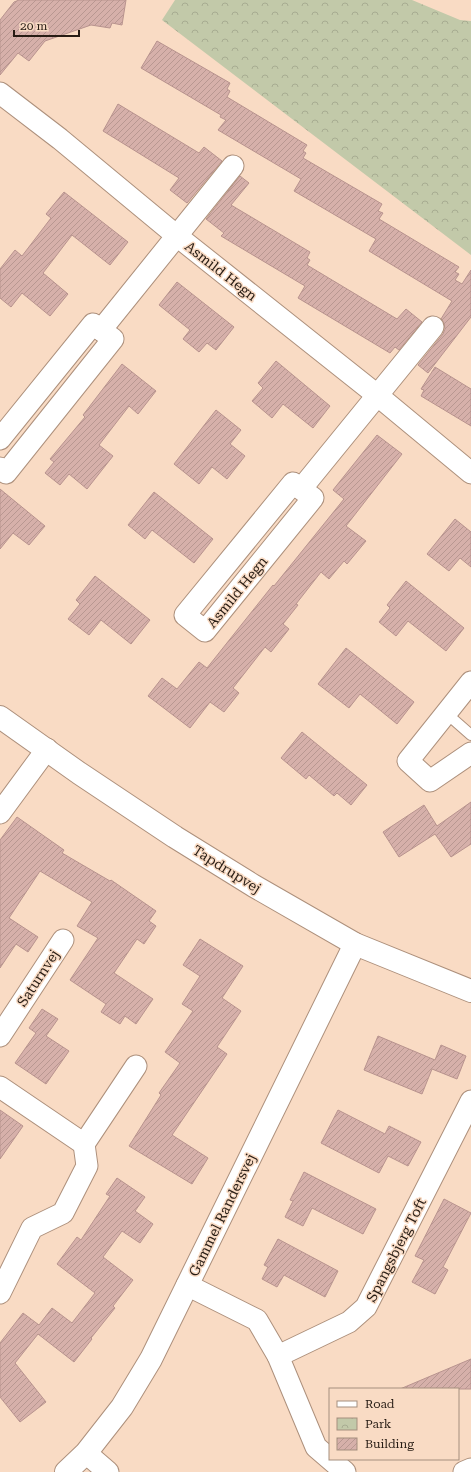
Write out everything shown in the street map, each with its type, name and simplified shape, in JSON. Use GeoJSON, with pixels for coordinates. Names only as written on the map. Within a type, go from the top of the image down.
{"type":"FeatureCollection","features":[{"type":"Feature","properties":{"kind":"street","name":"Asmild Hegn"},"geometry":{"type":"LineString","coordinates":[[0,93],[60,139],[177,236],[378,395],[471,473]]}},
{"type":"Feature","properties":{"kind":"street","name":"Asmild Hegn"},"geometry":{"type":"LineString","coordinates":[[101,330],[233,166]]}},
{"type":"Feature","properties":{"kind":"street"},"geometry":{"type":"LineString","coordinates":[[0,439],[93,324],[113,339],[6,473],[0,468]]}},
{"type":"Feature","properties":{"kind":"street"},"geometry":{"type":"LineString","coordinates":[[301,489],[433,327]]}},
{"type":"Feature","properties":{"kind":"street","name":"Asmild Hegn"},"geometry":{"type":"LineString","coordinates":[[293,483],[301,489],[313,498],[205,631],[185,615],[293,483]]}},
{"type":"Feature","properties":{"kind":"street"},"geometry":{"type":"LineString","coordinates":[[471,682],[408,761],[430,781],[471,753]]}},
{"type":"Feature","properties":{"kind":"street","name":"Tapdrupvej"},"geometry":{"type":"LineString","coordinates":[[0,716],[182,841],[254,886],[355,944],[471,991]]}},
{"type":"Feature","properties":{"kind":"street"},"geometry":{"type":"LineString","coordinates":[[0,812],[47,749]]}},
{"type":"Feature","properties":{"kind":"street","name":"Saturnvej"},"geometry":{"type":"LineString","coordinates":[[0,1036],[63,940]]}},
{"type":"Feature","properties":{"kind":"street","name":"Gammel Randersvej"},"geometry":{"type":"LineString","coordinates":[[66,1472],[86,1452],[122,1407],[151,1359],[355,944]]}},
{"type":"Feature","properties":{"kind":"street"},"geometry":{"type":"LineString","coordinates":[[0,1293],[32,1228],[63,1213],[87,1166],[84,1144],[136,1066]]}},
{"type":"Feature","properties":{"kind":"street"},"geometry":{"type":"LineString","coordinates":[[0,1088],[84,1144]]}},
{"type":"Feature","properties":{"kind":"street","name":"Spangsbjerg Toft"},"geometry":{"type":"LineString","coordinates":[[278,1356],[348,1322],[366,1307],[471,1101]]}},
{"type":"Feature","properties":{"kind":"street"},"geometry":{"type":"LineString","coordinates":[[187,1285],[257,1320],[278,1356],[316,1447],[329,1458]]}},
{"type":"Feature","properties":{"kind":"street"},"geometry":{"type":"LineString","coordinates":[[86,1452],[108,1472]]}},
{"type":"Feature","properties":{"kind":"street"},"geometry":{"type":"LineString","coordinates":[[331,1460],[345,1472]]}},
{"type":"Feature","properties":{"kind":"street"},"geometry":{"type":"LineString","coordinates":[[464,1472],[471,1469]]}},
{"type":"Feature","properties":{"kind":"lane"},"geometry":{"type":"LineString","coordinates":[[446,713],[471,735]]}},
{"type":"Feature","properties":{"kind":"green space"},"geometry":{"type":"Polygon","coordinates":[[[175,0],[412,0],[460,20],[471,21],[471,255],[162,20],[175,0]]]}},
{"type":"Feature","properties":{"kind":"building"},"geometry":{"type":"Polygon","coordinates":[[[19,0],[126,0],[122,25],[112,23],[110,28],[91,25],[45,41],[29,61],[18,53],[0,75],[0,20],[14,2],[19,0]]]}},
{"type":"Feature","properties":{"kind":"building"},"geometry":{"type":"Polygon","coordinates":[[[157,41],[230,83],[227,89],[230,91],[227,97],[307,145],[303,151],[306,153],[303,158],[382,204],[378,211],[383,213],[379,219],[459,267],[455,272],[459,274],[455,280],[462,284],[471,270],[471,317],[428,373],[418,365],[443,334],[445,329],[444,323],[441,319],[452,301],[369,251],[376,239],[294,191],[301,179],[218,130],[226,120],[220,117],[221,115],[141,68],[157,41]]]}},
{"type":"Feature","properties":{"kind":"building"},"geometry":{"type":"Polygon","coordinates":[[[118,104],[199,153],[204,147],[222,161],[187,203],[170,190],[179,178],[103,131],[118,104]]]}},
{"type":"Feature","properties":{"kind":"building"},"geometry":{"type":"Polygon","coordinates":[[[240,176],[249,183],[231,205],[310,252],[307,258],[310,260],[307,265],[397,319],[406,309],[422,322],[399,350],[395,347],[390,353],[298,298],[305,286],[221,236],[224,233],[206,219],[240,176]]]}},
{"type":"Feature","properties":{"kind":"building"},"geometry":{"type":"Polygon","coordinates":[[[64,192],[128,242],[110,265],[72,235],[43,273],[68,294],[50,316],[22,293],[11,307],[0,298],[0,269],[15,250],[22,256],[51,218],[46,214],[64,192]]]}},
{"type":"Feature","properties":{"kind":"building"},"geometry":{"type":"Polygon","coordinates":[[[177,282],[234,327],[216,350],[207,343],[199,352],[183,339],[190,330],[159,305],[177,282]]]}},
{"type":"Feature","properties":{"kind":"building"},"geometry":{"type":"Polygon","coordinates":[[[276,361],[330,406],[313,428],[283,404],[272,418],[252,401],[263,388],[258,383],[276,361]]]}},
{"type":"Feature","properties":{"kind":"building"},"geometry":{"type":"Polygon","coordinates":[[[122,364],[156,391],[138,414],[129,406],[99,445],[113,456],[87,489],[69,474],[60,485],[45,473],[54,462],[50,459],[85,417],[83,415],[122,364]]]}},
{"type":"Feature","properties":{"kind":"building"},"geometry":{"type":"Polygon","coordinates":[[[435,367],[471,389],[471,426],[421,396],[424,390],[421,389],[435,367]]]}},
{"type":"Feature","properties":{"kind":"building"},"geometry":{"type":"Polygon","coordinates":[[[216,410],[241,430],[230,444],[245,456],[227,479],[212,467],[199,484],[174,464],[216,410]]]}},
{"type":"Feature","properties":{"kind":"building"},"geometry":{"type":"Polygon","coordinates":[[[377,435],[402,454],[346,526],[366,541],[347,564],[344,561],[329,579],[321,572],[296,604],[298,605],[283,624],[289,629],[271,652],[265,647],[233,688],[239,693],[224,712],[210,702],[190,728],[148,696],[162,678],[177,689],[199,662],[207,668],[344,499],[333,490],[377,435]]]}},
{"type":"Feature","properties":{"kind":"building"},"geometry":{"type":"Polygon","coordinates":[[[0,489],[45,526],[29,545],[13,533],[0,549],[0,489]]]}},
{"type":"Feature","properties":{"kind":"building"},"geometry":{"type":"Polygon","coordinates":[[[154,492],[213,539],[194,563],[152,530],[145,539],[128,525],[154,492]]]}},
{"type":"Feature","properties":{"kind":"building"},"geometry":{"type":"Polygon","coordinates":[[[455,519],[471,532],[471,567],[460,558],[449,571],[427,554],[455,519]]]}},
{"type":"Feature","properties":{"kind":"building"},"geometry":{"type":"Polygon","coordinates":[[[95,576],[150,620],[131,644],[101,620],[89,635],[68,619],[80,604],[76,600],[95,576]]]}},
{"type":"Feature","properties":{"kind":"building"},"geometry":{"type":"Polygon","coordinates":[[[406,581],[464,628],[446,651],[408,621],[396,636],[379,622],[390,608],[387,605],[406,581]]]}},
{"type":"Feature","properties":{"kind":"building"},"geometry":{"type":"Polygon","coordinates":[[[346,648],[414,702],[397,724],[360,694],[349,708],[318,684],[346,648]]]}},
{"type":"Feature","properties":{"kind":"building"},"geometry":{"type":"Polygon","coordinates":[[[302,732],[367,785],[351,805],[337,793],[334,796],[309,775],[306,779],[281,758],[302,732]]]}},
{"type":"Feature","properties":{"kind":"building"},"geometry":{"type":"Polygon","coordinates":[[[471,802],[471,844],[451,857],[435,834],[399,857],[383,832],[424,805],[437,826],[471,802]]]}},
{"type":"Feature","properties":{"kind":"building"},"geometry":{"type":"Polygon","coordinates":[[[17,817],[64,850],[62,853],[110,881],[111,880],[156,911],[149,921],[156,926],[144,944],[137,939],[114,973],[153,999],[136,1024],[125,1016],[120,1024],[101,1012],[106,1004],[70,980],[98,938],[77,926],[92,902],[40,871],[9,918],[38,937],[28,952],[16,944],[0,968],[0,840],[17,817]]]}},
{"type":"Feature","properties":{"kind":"building"},"geometry":{"type":"Polygon","coordinates":[[[200,939],[243,966],[222,998],[241,1011],[217,1047],[227,1054],[172,1135],[208,1158],[192,1184],[129,1146],[161,1095],[159,1093],[180,1063],[165,1052],[193,1011],[182,1004],[200,976],[183,965],[200,939]]]}},
{"type":"Feature","properties":{"kind":"building"},"geometry":{"type":"Polygon","coordinates":[[[42,1009],[58,1019],[46,1036],[69,1051],[46,1084],[15,1063],[36,1033],[29,1028],[42,1009]]]}},
{"type":"Feature","properties":{"kind":"building"},"geometry":{"type":"Polygon","coordinates":[[[378,1036],[435,1060],[441,1045],[466,1056],[457,1079],[432,1069],[422,1094],[364,1070],[378,1036]]]}},
{"type":"Feature","properties":{"kind":"building"},"geometry":{"type":"Polygon","coordinates":[[[0,1110],[23,1126],[0,1159],[0,1110]]]}},
{"type":"Feature","properties":{"kind":"building"},"geometry":{"type":"Polygon","coordinates":[[[338,1110],[385,1134],[389,1126],[421,1142],[408,1166],[388,1156],[379,1173],[321,1143],[338,1110]]]}},
{"type":"Feature","properties":{"kind":"building"},"geometry":{"type":"Polygon","coordinates":[[[304,1172],[376,1209],[363,1234],[312,1208],[303,1226],[285,1217],[293,1201],[290,1200],[304,1172]]]}},
{"type":"Feature","properties":{"kind":"building"},"geometry":{"type":"Polygon","coordinates":[[[117,1178],[145,1197],[135,1211],[153,1224],[140,1243],[122,1231],[103,1257],[133,1280],[113,1306],[115,1308],[74,1362],[38,1334],[15,1363],[46,1402],[20,1422],[0,1397],[0,1343],[23,1313],[39,1325],[52,1308],[72,1323],[95,1293],[57,1264],[77,1237],[81,1240],[110,1196],[106,1194],[117,1178]]]}},
{"type":"Feature","properties":{"kind":"building"},"geometry":{"type":"Polygon","coordinates":[[[444,1199],[471,1213],[443,1267],[448,1270],[435,1294],[412,1282],[424,1260],[415,1256],[444,1199]]]}},
{"type":"Feature","properties":{"kind":"building"},"geometry":{"type":"Polygon","coordinates":[[[278,1239],[338,1271],[325,1297],[284,1275],[277,1287],[262,1279],[268,1267],[264,1265],[278,1239]]]}},
{"type":"Feature","properties":{"kind":"building"},"geometry":{"type":"Polygon","coordinates":[[[471,1359],[471,1389],[402,1388],[471,1359]]]}}]}
